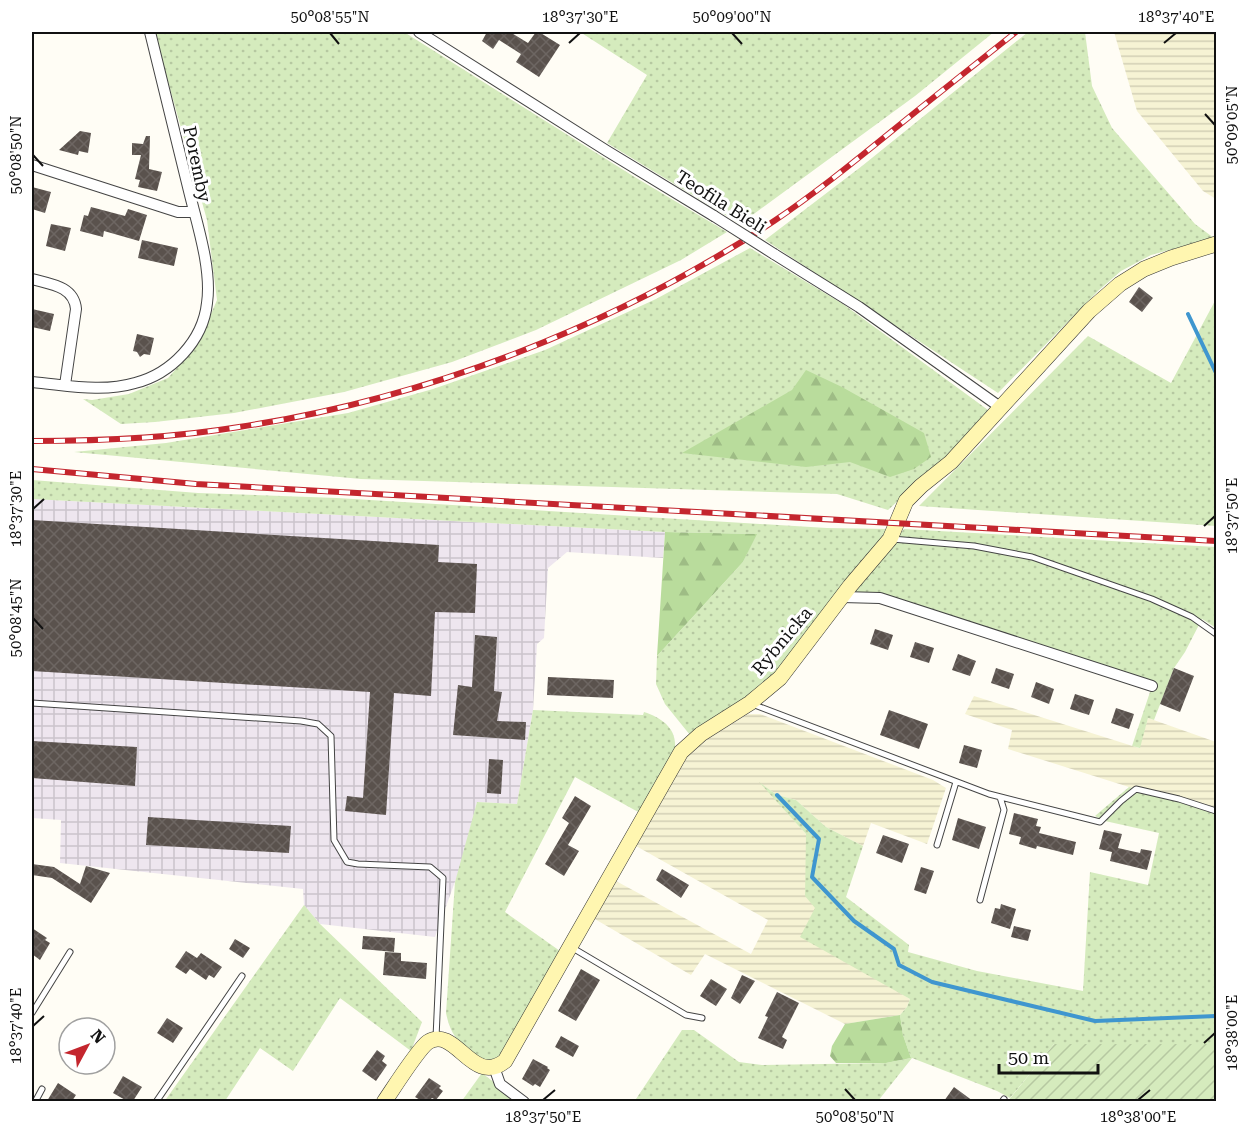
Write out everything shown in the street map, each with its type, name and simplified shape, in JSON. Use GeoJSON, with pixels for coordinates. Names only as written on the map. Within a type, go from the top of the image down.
{"type":"FeatureCollection","features":[{"type":"Feature","properties":{"kind":"street","name":"Poremby"},"geometry":{"type":"LineString","coordinates":[[32,165],[178,212],[194,212],[150,32]]}},
{"type":"Feature","properties":{"kind":"street","name":"Teofila Bieli"},"geometry":{"type":"LineString","coordinates":[[418,32],[859,307],[1000,407]]}},
{"type":"Feature","properties":{"kind":"street"},"geometry":{"type":"LineString","coordinates":[[32,382],[100,389],[135,384],[164,371],[184,352],[201,325],[208,301],[206,269],[194,212]]}},
{"type":"Feature","properties":{"kind":"street","name":"Rybnicka"},"geometry":{"type":"LineString","coordinates":[[494,1067],[503,1063],[511,1053],[681,752],[701,734],[750,703],[784,673],[890,539],[906,501],[951,462],[1089,312],[1120,284],[1144,269],[1216,244]]}},
{"type":"Feature","properties":{"kind":"street"},"geometry":{"type":"LineString","coordinates":[[32,279],[66,290],[73,297],[76,305],[65,385]]}},
{"type":"Feature","properties":{"kind":"street"},"geometry":{"type":"LineString","coordinates":[[842,597],[880,598],[1152,686]]}},
{"type":"Feature","properties":{"kind":"street"},"geometry":{"type":"LineString","coordinates":[[384,1101],[425,1044],[436,1040],[450,1043],[480,1066],[494,1067],[500,1084],[524,1101]]}},
{"type":"Feature","properties":{"kind":"lane"},"geometry":{"type":"LineString","coordinates":[[890,539],[974,546],[1032,557],[1152,599],[1192,616],[1216,634]]}},
{"type":"Feature","properties":{"kind":"lane"},"geometry":{"type":"LineString","coordinates":[[32,703],[318,724],[331,736],[334,840],[346,862],[430,867],[443,878],[436,1040]]}},
{"type":"Feature","properties":{"kind":"lane"},"geometry":{"type":"LineString","coordinates":[[750,703],[1000,797],[1100,822],[1136,789],[1216,811]]}},
{"type":"Feature","properties":{"kind":"lane"},"geometry":{"type":"LineString","coordinates":[[937,846],[956,782]]}},
{"type":"Feature","properties":{"kind":"lane"},"geometry":{"type":"LineString","coordinates":[[980,900],[1004,810],[1000,797]]}},
{"type":"Feature","properties":{"kind":"lane"},"geometry":{"type":"LineString","coordinates":[[570,946],[686,1015],[702,1018]]}},
{"type":"Feature","properties":{"kind":"lane"},"geometry":{"type":"LineString","coordinates":[[32,1013],[70,952]]}},
{"type":"Feature","properties":{"kind":"lane"},"geometry":{"type":"LineString","coordinates":[[156,1101],[242,976]]}},
{"type":"Feature","properties":{"kind":"lane"},"geometry":{"type":"LineString","coordinates":[[35,1101],[42,1089]]}},
{"type":"Feature","properties":{"kind":"shaded area"},"geometry":{"type":"Polygon","coordinates":[[[1114,32],[1216,32],[1216,199],[1203,191],[1137,111],[1114,32]]]}},
{"type":"Feature","properties":{"kind":"shaded area"},"geometry":{"type":"Polygon","coordinates":[[[32,499],[665,532],[663,558],[567,552],[548,568],[544,638],[537,644],[533,710],[517,804],[477,802],[461,865],[435,937],[320,924],[304,905],[303,889],[60,863],[61,820],[32,818],[32,499]]]}},
{"type":"Feature","properties":{"kind":"shaded area"},"geometry":{"type":"Polygon","coordinates":[[[974,696],[1139,748],[1148,718],[1216,742],[1216,808],[1129,787],[1008,749],[1012,730],[965,714],[974,696]]]}},
{"type":"Feature","properties":{"kind":"shaded area"},"geometry":{"type":"Polygon","coordinates":[[[748,714],[760,714],[933,780],[946,788],[927,844],[871,823],[863,846],[826,827],[796,800],[777,795],[763,785],[806,834],[807,853],[879,980],[910,999],[900,1015],[845,1024],[705,954],[691,975],[593,918],[616,881],[751,954],[768,920],[636,846],[683,759],[699,744],[748,714]]]}},
{"type":"Feature","properties":{"kind":"green space"},"geometry":{"type":"Polygon","coordinates":[[[154,32],[404,32],[633,176],[727,232],[681,260],[536,330],[452,362],[344,392],[234,413],[121,424],[83,399],[92,400],[129,394],[168,378],[198,344],[217,300],[207,220],[154,32]]]}},
{"type":"Feature","properties":{"kind":"green space"},"geometry":{"type":"Polygon","coordinates":[[[580,32],[994,32],[915,96],[740,224],[607,143],[647,75],[580,32]]]}},
{"type":"Feature","properties":{"kind":"green space"},"geometry":{"type":"Polygon","coordinates":[[[1028,32],[1085,32],[1092,86],[1112,128],[1195,224],[1214,238],[1151,255],[1121,271],[1098,291],[998,393],[765,240],[862,166],[1028,32]]]}},
{"type":"Feature","properties":{"kind":"green space"},"geometry":{"type":"Polygon","coordinates":[[[750,248],[843,304],[988,410],[947,456],[888,510],[837,494],[361,479],[74,452],[166,443],[348,413],[433,389],[545,350],[656,299],[750,248]]]}},
{"type":"Feature","properties":{"kind":"green space"},"geometry":{"type":"Polygon","coordinates":[[[1216,299],[1216,526],[919,506],[1088,336],[1171,383],[1216,299]]]}},
{"type":"Feature","properties":{"kind":"green space"},"geometry":{"type":"Polygon","coordinates":[[[806,370],[842,387],[924,433],[931,457],[914,469],[890,477],[850,462],[806,467],[682,453],[792,390],[806,370]]]}},
{"type":"Feature","properties":{"kind":"green space"},"geometry":{"type":"Polygon","coordinates":[[[32,480],[198,493],[337,498],[827,528],[888,529],[769,681],[744,702],[690,735],[665,704],[656,684],[657,656],[743,562],[756,534],[665,532],[32,499],[32,480]]]}},
{"type":"Feature","properties":{"kind":"green space"},"geometry":{"type":"Polygon","coordinates":[[[904,529],[1216,547],[1216,628],[1202,619],[1174,668],[1154,720],[1148,718],[1140,748],[1132,746],[1152,686],[853,594],[904,529]]]}},
{"type":"Feature","properties":{"kind":"green space"},"geometry":{"type":"Polygon","coordinates":[[[665,532],[757,534],[743,562],[657,656],[665,532]]]}},
{"type":"Feature","properties":{"kind":"green space"},"geometry":{"type":"Polygon","coordinates":[[[533,710],[643,715],[644,712],[657,717],[667,725],[674,735],[675,749],[640,813],[575,777],[505,912],[560,951],[507,1051],[487,1063],[460,1042],[452,1031],[446,1013],[455,882],[477,802],[517,804],[533,710]]]}},
{"type":"Feature","properties":{"kind":"green space"},"geometry":{"type":"Polygon","coordinates":[[[759,782],[777,795],[796,800],[826,827],[863,846],[846,897],[909,945],[908,952],[977,971],[1083,991],[1090,872],[1148,885],[1159,833],[1105,821],[1095,816],[1129,787],[1216,808],[1216,1044],[1054,1044],[1010,1098],[912,1058],[878,1101],[634,1102],[682,1030],[694,1030],[739,1062],[762,1065],[886,1063],[911,1058],[903,1035],[900,1015],[910,999],[800,937],[815,908],[805,896],[806,834],[759,782]]]}},
{"type":"Feature","properties":{"kind":"green space"},"geometry":{"type":"Polygon","coordinates":[[[304,905],[320,924],[422,1022],[411,1051],[340,998],[293,1071],[260,1048],[225,1101],[164,1102],[304,905]]]}},
{"type":"Feature","properties":{"kind":"green space"},"geometry":{"type":"Polygon","coordinates":[[[900,1015],[903,1035],[911,1058],[886,1063],[836,1063],[830,1056],[832,1046],[845,1024],[900,1015]]]}},
{"type":"Feature","properties":{"kind":"green space"},"geometry":{"type":"Polygon","coordinates":[[[1054,1044],[1216,1044],[1216,1101],[1008,1101],[1054,1044]]]}},
{"type":"Feature","properties":{"kind":"green space"},"geometry":{"type":"Polygon","coordinates":[[[482,1073],[518,1101],[461,1102],[482,1073]]]}},
{"type":"Feature","properties":{"kind":"building"},"geometry":{"type":"Polygon","coordinates":[[[487,32],[510,32],[528,43],[536,32],[539,32],[560,45],[539,77],[516,62],[521,54],[499,40],[493,49],[482,41],[487,32]]]}},
{"type":"Feature","properties":{"kind":"building"},"geometry":{"type":"Polygon","coordinates":[[[80,131],[91,133],[88,153],[79,151],[78,155],[59,150],[80,131]]]}},
{"type":"Feature","properties":{"kind":"building"},"geometry":{"type":"Polygon","coordinates":[[[146,136],[150,136],[149,169],[162,172],[157,191],[138,187],[140,180],[135,179],[141,155],[132,155],[132,143],[143,144],[146,136]]]}},
{"type":"Feature","properties":{"kind":"building"},"geometry":{"type":"Polygon","coordinates":[[[32,187],[51,192],[45,213],[32,209],[32,187]]]}},
{"type":"Feature","properties":{"kind":"building"},"geometry":{"type":"Polygon","coordinates":[[[91,207],[125,216],[128,209],[147,215],[139,241],[104,231],[103,237],[80,231],[84,215],[88,216],[91,207]]]}},
{"type":"Feature","properties":{"kind":"building"},"geometry":{"type":"Polygon","coordinates":[[[51,224],[71,228],[65,251],[46,246],[51,224]]]}},
{"type":"Feature","properties":{"kind":"building"},"geometry":{"type":"Polygon","coordinates":[[[142,240],[178,248],[174,266],[138,258],[142,240]]]}},
{"type":"Feature","properties":{"kind":"building"},"geometry":{"type":"Polygon","coordinates":[[[1139,287],[1153,298],[1142,312],[1129,302],[1139,287]]]}},
{"type":"Feature","properties":{"kind":"building"},"geometry":{"type":"Polygon","coordinates":[[[32,309],[54,314],[50,331],[32,327],[32,309]]]}},
{"type":"Feature","properties":{"kind":"building"},"geometry":{"type":"Polygon","coordinates":[[[137,334],[154,338],[150,355],[144,354],[140,357],[137,352],[133,351],[137,334]]]}},
{"type":"Feature","properties":{"kind":"building"},"geometry":{"type":"Polygon","coordinates":[[[32,520],[439,545],[438,562],[477,564],[475,613],[435,612],[431,696],[394,693],[386,815],[345,811],[347,796],[363,798],[370,692],[32,671],[32,520]]]}},
{"type":"Feature","properties":{"kind":"building"},"geometry":{"type":"Polygon","coordinates":[[[875,629],[893,635],[888,650],[870,644],[875,629]]]}},
{"type":"Feature","properties":{"kind":"building"},"geometry":{"type":"Polygon","coordinates":[[[475,635],[497,637],[494,691],[502,692],[497,721],[526,722],[525,740],[453,735],[458,685],[472,687],[475,635]]]}},
{"type":"Feature","properties":{"kind":"building"},"geometry":{"type":"Polygon","coordinates":[[[915,642],[934,648],[929,663],[910,657],[915,642]]]}},
{"type":"Feature","properties":{"kind":"building"},"geometry":{"type":"Polygon","coordinates":[[[958,654],[976,661],[970,676],[952,670],[958,654]]]}},
{"type":"Feature","properties":{"kind":"building"},"geometry":{"type":"Polygon","coordinates":[[[996,668],[1014,674],[1009,689],[991,683],[996,668]]]}},
{"type":"Feature","properties":{"kind":"building"},"geometry":{"type":"Polygon","coordinates":[[[1174,668],[1194,676],[1180,712],[1160,704],[1174,668]]]}},
{"type":"Feature","properties":{"kind":"building"},"geometry":{"type":"Polygon","coordinates":[[[548,677],[614,680],[613,698],[547,695],[548,677]]]}},
{"type":"Feature","properties":{"kind":"building"},"geometry":{"type":"Polygon","coordinates":[[[1036,682],[1054,689],[1049,704],[1031,697],[1036,682]]]}},
{"type":"Feature","properties":{"kind":"building"},"geometry":{"type":"Polygon","coordinates":[[[1075,694],[1094,700],[1089,715],[1070,709],[1075,694]]]}},
{"type":"Feature","properties":{"kind":"building"},"geometry":{"type":"Polygon","coordinates":[[[1116,708],[1134,714],[1129,729],[1111,723],[1116,708]]]}},
{"type":"Feature","properties":{"kind":"building"},"geometry":{"type":"Polygon","coordinates":[[[889,710],[928,724],[919,749],[880,735],[889,710]]]}},
{"type":"Feature","properties":{"kind":"building"},"geometry":{"type":"Polygon","coordinates":[[[32,741],[137,747],[135,786],[32,778],[32,741]]]}},
{"type":"Feature","properties":{"kind":"building"},"geometry":{"type":"Polygon","coordinates":[[[964,745],[982,750],[977,768],[959,763],[964,745]]]}},
{"type":"Feature","properties":{"kind":"building"},"geometry":{"type":"Polygon","coordinates":[[[489,759],[503,760],[501,794],[487,793],[489,759]]]}},
{"type":"Feature","properties":{"kind":"building"},"geometry":{"type":"Polygon","coordinates":[[[575,796],[591,806],[568,845],[579,851],[564,876],[545,864],[569,823],[562,818],[575,796]]]}},
{"type":"Feature","properties":{"kind":"building"},"geometry":{"type":"Polygon","coordinates":[[[1014,813],[1038,819],[1036,826],[1041,827],[1039,833],[1076,842],[1073,855],[1019,844],[1021,837],[1009,834],[1014,813]]]}},
{"type":"Feature","properties":{"kind":"building"},"geometry":{"type":"Polygon","coordinates":[[[148,817],[291,826],[289,853],[146,845],[148,817]]]}},
{"type":"Feature","properties":{"kind":"building"},"geometry":{"type":"Polygon","coordinates":[[[958,818],[986,827],[979,849],[952,840],[958,818]]]}},
{"type":"Feature","properties":{"kind":"building"},"geometry":{"type":"Polygon","coordinates":[[[1104,830],[1122,834],[1118,848],[1140,853],[1141,849],[1152,851],[1147,870],[1110,861],[1112,852],[1099,849],[1104,830]]]}},
{"type":"Feature","properties":{"kind":"building"},"geometry":{"type":"Polygon","coordinates":[[[883,835],[909,844],[902,863],[876,853],[883,835]]]}},
{"type":"Feature","properties":{"kind":"building"},"geometry":{"type":"Polygon","coordinates":[[[32,864],[54,867],[80,884],[86,866],[110,873],[91,903],[52,878],[32,875],[32,864]]]}},
{"type":"Feature","properties":{"kind":"building"},"geometry":{"type":"Polygon","coordinates":[[[921,867],[934,871],[926,894],[914,890],[921,867]]]}},
{"type":"Feature","properties":{"kind":"building"},"geometry":{"type":"Polygon","coordinates":[[[662,869],[689,885],[681,898],[656,880],[662,869]]]}},
{"type":"Feature","properties":{"kind":"building"},"geometry":{"type":"Polygon","coordinates":[[[1001,904],[1016,909],[1010,929],[991,923],[995,908],[1000,909],[1001,904]]]}},
{"type":"Feature","properties":{"kind":"building"},"geometry":{"type":"Polygon","coordinates":[[[1014,926],[1031,930],[1028,941],[1011,937],[1014,926]]]}},
{"type":"Feature","properties":{"kind":"building"},"geometry":{"type":"Polygon","coordinates":[[[32,928],[47,938],[45,940],[50,943],[40,960],[32,954],[32,928]]]}},
{"type":"Feature","properties":{"kind":"building"},"geometry":{"type":"Polygon","coordinates":[[[363,936],[395,938],[394,952],[362,949],[363,936]]]}},
{"type":"Feature","properties":{"kind":"building"},"geometry":{"type":"Polygon","coordinates":[[[235,939],[250,948],[243,958],[229,949],[235,939]]]}},
{"type":"Feature","properties":{"kind":"building"},"geometry":{"type":"Polygon","coordinates":[[[186,951],[197,958],[201,953],[222,967],[214,978],[209,975],[206,980],[190,969],[186,974],[175,967],[186,951]]]}},
{"type":"Feature","properties":{"kind":"building"},"geometry":{"type":"Polygon","coordinates":[[[385,952],[401,953],[401,961],[427,963],[426,979],[383,975],[385,952]]]}},
{"type":"Feature","properties":{"kind":"building"},"geometry":{"type":"Polygon","coordinates":[[[581,969],[600,980],[576,1021],[558,1011],[581,969]]]}},
{"type":"Feature","properties":{"kind":"building"},"geometry":{"type":"Polygon","coordinates":[[[742,975],[755,981],[740,1004],[731,998],[742,975]]]}},
{"type":"Feature","properties":{"kind":"building"},"geometry":{"type":"Polygon","coordinates":[[[711,979],[727,989],[716,1006],[700,996],[711,979]]]}},
{"type":"Feature","properties":{"kind":"building"},"geometry":{"type":"Polygon","coordinates":[[[777,992],[799,1003],[782,1037],[787,1040],[783,1049],[758,1038],[768,1017],[765,1016],[777,992]]]}},
{"type":"Feature","properties":{"kind":"building"},"geometry":{"type":"Polygon","coordinates":[[[167,1018],[183,1028],[173,1043],[157,1033],[167,1018]]]}},
{"type":"Feature","properties":{"kind":"building"},"geometry":{"type":"Polygon","coordinates":[[[561,1036],[579,1046],[573,1057],[555,1047],[561,1036]]]}},
{"type":"Feature","properties":{"kind":"building"},"geometry":{"type":"Polygon","coordinates":[[[377,1050],[385,1056],[382,1061],[387,1065],[376,1081],[362,1071],[377,1050]]]}},
{"type":"Feature","properties":{"kind":"building"},"geometry":{"type":"Polygon","coordinates":[[[533,1059],[550,1070],[540,1087],[535,1084],[533,1086],[522,1079],[533,1059]]]}},
{"type":"Feature","properties":{"kind":"building"},"geometry":{"type":"Polygon","coordinates":[[[123,1076],[142,1087],[133,1101],[127,1101],[113,1093],[123,1076]]]}},
{"type":"Feature","properties":{"kind":"building"},"geometry":{"type":"Polygon","coordinates":[[[429,1078],[441,1086],[439,1088],[443,1091],[436,1100],[432,1098],[429,1101],[422,1101],[415,1097],[429,1078]]]}},
{"type":"Feature","properties":{"kind":"building"},"geometry":{"type":"Polygon","coordinates":[[[58,1083],[76,1095],[72,1101],[47,1101],[58,1083]]]}},
{"type":"Feature","properties":{"kind":"building"},"geometry":{"type":"Polygon","coordinates":[[[954,1087],[973,1101],[944,1101],[954,1087]]]}},
{"type":"Feature","properties":{"kind":"waterway"},"geometry":{"type":"LineString","coordinates":[[1188,314],[1216,373]]}},
{"type":"Feature","properties":{"kind":"waterway"},"geometry":{"type":"LineString","coordinates":[[777,795],[819,839],[812,877],[854,921],[894,949],[899,965],[932,982],[1095,1021],[1216,1016]]}},
{"type":"Feature","properties":{"kind":"railway"},"geometry":{"type":"LineString","coordinates":[[32,441],[162,436],[239,427],[379,398],[449,377],[518,352],[650,293],[714,259],[774,221],[831,180],[1016,32]]}},
{"type":"Feature","properties":{"kind":"railway"},"geometry":{"type":"LineString","coordinates":[[32,469],[196,484],[1216,541]]}}]}
